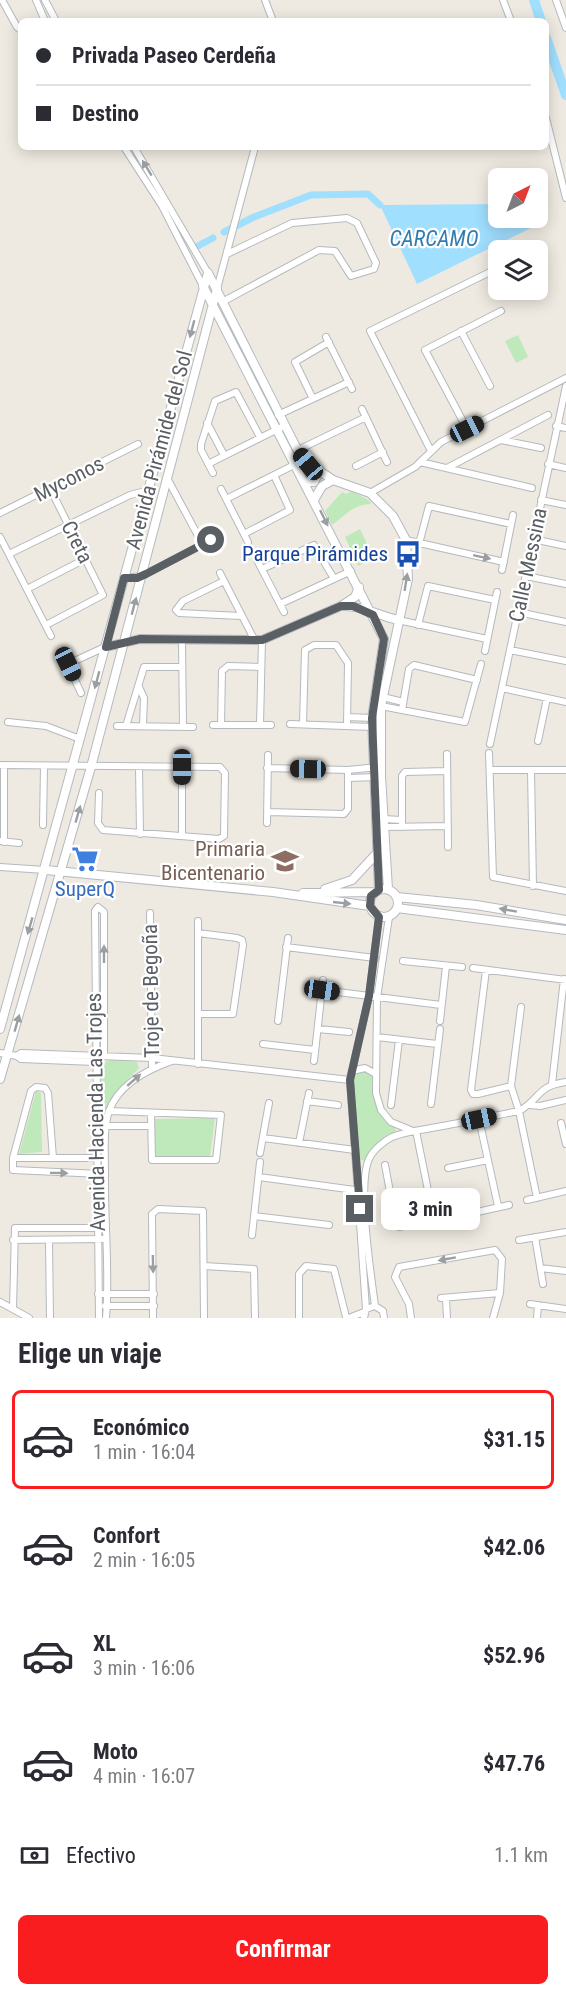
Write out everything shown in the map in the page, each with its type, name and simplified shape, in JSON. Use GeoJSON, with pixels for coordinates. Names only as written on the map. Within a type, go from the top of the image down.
{"type":"FeatureCollection","features":[{"type":"Feature","properties":{"kind":"street"},"geometry":{"type":"LineString","coordinates":[[2,0],[18,28]]}},
{"type":"Feature","properties":{"kind":"street"},"geometry":{"type":"LineString","coordinates":[[36,0],[44,18]]}},
{"type":"Feature","properties":{"kind":"street"},"geometry":{"type":"LineString","coordinates":[[45,0],[54,18]]}},
{"type":"Feature","properties":{"kind":"street"},"geometry":{"type":"LineString","coordinates":[[265,0],[272,18]]}},
{"type":"Feature","properties":{"kind":"street"},"geometry":{"type":"LineString","coordinates":[[503,0],[510,18]]}},
{"type":"Feature","properties":{"kind":"street"},"geometry":{"type":"LineString","coordinates":[[556,0],[566,28]]}},
{"type":"Feature","properties":{"kind":"street"},"geometry":{"type":"LineString","coordinates":[[549,128],[560,164],[566,198]]}},
{"type":"Feature","properties":{"kind":"street"},"geometry":{"type":"LineString","coordinates":[[126,150],[162,206],[381,630],[385,648],[369,722],[384,823],[380,890],[370,906]]}},
{"type":"Feature","properties":{"kind":"street"},"geometry":{"type":"LineString","coordinates":[[129,154],[133,150]]}},
{"type":"Feature","properties":{"kind":"street"},"geometry":{"type":"LineString","coordinates":[[136,150],[224,301],[278,415],[277,429],[316,469],[333,480],[348,483],[370,493],[393,516],[405,540],[408,579],[382,702],[375,771],[380,890]]}},
{"type":"Feature","properties":{"kind":"street"},"geometry":{"type":"LineString","coordinates":[[217,289],[254,150]]}},
{"type":"Feature","properties":{"kind":"street"},"geometry":{"type":"LineString","coordinates":[[224,301],[319,250],[335,251],[351,276],[374,269],[376,263],[357,223],[347,218],[292,224],[227,254]]}},
{"type":"Feature","properties":{"kind":"street"},"geometry":{"type":"LineString","coordinates":[[185,251],[192,247]]}},
{"type":"Feature","properties":{"kind":"street","name":"Avenida Pirámide del Sol"},"geometry":{"type":"LineString","coordinates":[[0,1029],[46,870],[208,273]]}},
{"type":"Feature","properties":{"kind":"street"},"geometry":{"type":"LineString","coordinates":[[431,451],[370,331],[488,273]]}},
{"type":"Feature","properties":{"kind":"street","name":"Avenida Pirámide del Sol"},"geometry":{"type":"LineString","coordinates":[[0,1079],[91,767],[217,289]]}},
{"type":"Feature","properties":{"kind":"street"},"geometry":{"type":"LineString","coordinates":[[467,429],[425,352],[427,348],[501,311]]}},
{"type":"Feature","properties":{"kind":"street"},"geometry":{"type":"LineString","coordinates":[[461,331],[490,386]]}},
{"type":"Feature","properties":{"kind":"street"},"geometry":{"type":"LineString","coordinates":[[278,415],[312,399],[351,386],[328,339],[295,362],[312,399]]}},
{"type":"Feature","properties":{"kind":"street"},"geometry":{"type":"LineString","coordinates":[[370,493],[420,462],[441,442],[566,378]]}},
{"type":"Feature","properties":{"kind":"street","name":"Calle Messina"},"geometry":{"type":"LineString","coordinates":[[490,744],[556,426],[566,388]]}},
{"type":"Feature","properties":{"kind":"street"},"geometry":{"type":"LineString","coordinates":[[213,473],[201,450],[214,401],[236,392],[260,437]]}},
{"type":"Feature","properties":{"kind":"street"},"geometry":{"type":"LineString","coordinates":[[362,409],[387,462]]}},
{"type":"Feature","properties":{"kind":"street"},"geometry":{"type":"LineString","coordinates":[[447,468],[548,415]]}},
{"type":"Feature","properties":{"kind":"street"},"geometry":{"type":"LineString","coordinates":[[297,450],[366,417]]}},
{"type":"Feature","properties":{"kind":"street"},"geometry":{"type":"LineString","coordinates":[[207,423],[224,455]]}},
{"type":"Feature","properties":{"kind":"street"},"geometry":{"type":"LineString","coordinates":[[556,426],[566,428]]}},
{"type":"Feature","properties":{"kind":"street"},"geometry":{"type":"LineString","coordinates":[[208,464],[277,429]]}},
{"type":"Feature","properties":{"kind":"street"},"geometry":{"type":"LineString","coordinates":[[501,440],[541,448]]}},
{"type":"Feature","properties":{"kind":"street","name":"Myconos"},"geometry":{"type":"LineString","coordinates":[[0,513],[138,444]]}},
{"type":"Feature","properties":{"kind":"street"},"geometry":{"type":"LineString","coordinates":[[161,448],[175,451]]}},
{"type":"Feature","properties":{"kind":"street"},"geometry":{"type":"LineString","coordinates":[[356,466],[383,452]]}},
{"type":"Feature","properties":{"kind":"street"},"geometry":{"type":"LineString","coordinates":[[420,462],[532,488]]}},
{"type":"Feature","properties":{"kind":"street"},"geometry":{"type":"LineString","coordinates":[[226,499],[296,464]]}},
{"type":"Feature","properties":{"kind":"street"},"geometry":{"type":"LineString","coordinates":[[548,464],[566,468]]}},
{"type":"Feature","properties":{"kind":"street"},"geometry":{"type":"LineString","coordinates":[[304,482],[314,482],[318,474],[316,469]]}},
{"type":"Feature","properties":{"kind":"street"},"geometry":{"type":"LineString","coordinates":[[244,534],[291,510],[273,475]]}},
{"type":"Feature","properties":{"kind":"street"},"geometry":{"type":"LineString","coordinates":[[166,478],[203,545]]}},
{"type":"Feature","properties":{"kind":"street"},"geometry":{"type":"LineString","coordinates":[[314,500],[322,486],[333,480]]}},
{"type":"Feature","properties":{"kind":"street","name":"Creta"},"geometry":{"type":"LineString","coordinates":[[46,626],[103,595],[50,488]]}},
{"type":"Feature","properties":{"kind":"street"},"geometry":{"type":"LineString","coordinates":[[221,489],[248,542]]}},
{"type":"Feature","properties":{"kind":"street"},"geometry":{"type":"LineString","coordinates":[[9,554],[130,495],[150,490]]}},
{"type":"Feature","properties":{"kind":"street"},"geometry":{"type":"LineString","coordinates":[[541,500],[566,505]]}},
{"type":"Feature","properties":{"kind":"street"},"geometry":{"type":"LineString","coordinates":[[418,544],[429,506],[512,524]]}},
{"type":"Feature","properties":{"kind":"street"},"geometry":{"type":"LineString","coordinates":[[502,570],[513,515]]}},
{"type":"Feature","properties":{"kind":"street"},"geometry":{"type":"LineString","coordinates":[[0,537],[51,636]]}},
{"type":"Feature","properties":{"kind":"street"},"geometry":{"type":"LineString","coordinates":[[533,539],[566,546]]}},
{"type":"Feature","properties":{"kind":"street"},"geometry":{"type":"LineString","coordinates":[[124,578],[142,576],[211,540]]}},
{"type":"Feature","properties":{"kind":"street"},"geometry":{"type":"LineString","coordinates":[[405,540],[504,562]]}},
{"type":"Feature","properties":{"kind":"street"},"geometry":{"type":"LineString","coordinates":[[262,569],[314,545],[333,577]]}},
{"type":"Feature","properties":{"kind":"street"},"geometry":{"type":"LineString","coordinates":[[27,589],[85,559]]}},
{"type":"Feature","properties":{"kind":"street"},"geometry":{"type":"LineString","coordinates":[[257,560],[284,612]]}},
{"type":"Feature","properties":{"kind":"street"},"geometry":{"type":"LineString","coordinates":[[280,604],[333,577],[351,571]]}},
{"type":"Feature","properties":{"kind":"street"},"geometry":{"type":"LineString","coordinates":[[220,573],[241,616],[259,640],[260,725]]}},
{"type":"Feature","properties":{"kind":"street"},"geometry":{"type":"LineString","coordinates":[[526,576],[566,584]]}},
{"type":"Feature","properties":{"kind":"street"},"geometry":{"type":"LineString","coordinates":[[224,581],[183,602],[176,610],[179,613],[194,615],[241,616]]}},
{"type":"Feature","properties":{"kind":"street"},"geometry":{"type":"LineString","coordinates":[[415,624],[428,586],[495,600]]}},
{"type":"Feature","properties":{"kind":"street"},"geometry":{"type":"LineString","coordinates":[[68,664],[125,641],[259,640],[341,606],[355,597],[359,587]]}},
{"type":"Feature","properties":{"kind":"street"},"geometry":{"type":"LineString","coordinates":[[485,651],[497,592]]}},
{"type":"Feature","properties":{"kind":"street"},"geometry":{"type":"LineString","coordinates":[[341,606],[353,606],[373,615],[487,639]]}},
{"type":"Feature","properties":{"kind":"street"},"geometry":{"type":"LineString","coordinates":[[518,612],[566,622]]}},
{"type":"Feature","properties":{"kind":"street"},"geometry":{"type":"LineString","coordinates":[[182,640],[183,727]]}},
{"type":"Feature","properties":{"kind":"street"},"geometry":{"type":"LineString","coordinates":[[303,724],[305,651],[314,645],[336,645],[348,663],[347,726]]}},
{"type":"Feature","properties":{"kind":"street"},"geometry":{"type":"LineString","coordinates":[[510,650],[566,661]]}},
{"type":"Feature","properties":{"kind":"street"},"geometry":{"type":"LineString","coordinates":[[62,652],[81,693]]}},
{"type":"Feature","properties":{"kind":"street"},"geometry":{"type":"LineString","coordinates":[[382,702],[400,710],[465,722],[481,664]]}},
{"type":"Feature","properties":{"kind":"street"},"geometry":{"type":"LineString","coordinates":[[400,710],[409,669],[414,665],[477,680]]}},
{"type":"Feature","properties":{"kind":"street"},"geometry":{"type":"LineString","coordinates":[[261,668],[228,666],[222,671],[217,725],[271,725]]}},
{"type":"Feature","properties":{"kind":"street"},"geometry":{"type":"LineString","coordinates":[[126,726],[144,667],[182,667]]}},
{"type":"Feature","properties":{"kind":"street"},"geometry":{"type":"LineString","coordinates":[[139,687],[144,698],[143,726]]}},
{"type":"Feature","properties":{"kind":"street"},"geometry":{"type":"LineString","coordinates":[[502,687],[566,702]]}},
{"type":"Feature","properties":{"kind":"street"},"geometry":{"type":"LineString","coordinates":[[538,741],[547,698]]}},
{"type":"Feature","properties":{"kind":"street"},"geometry":{"type":"LineString","coordinates":[[382,702],[402,702]]}},
{"type":"Feature","properties":{"kind":"street"},"geometry":{"type":"LineString","coordinates":[[347,717],[369,722]]}},
{"type":"Feature","properties":{"kind":"street"},"geometry":{"type":"LineString","coordinates":[[8,722],[46,726],[80,739]]}},
{"type":"Feature","properties":{"kind":"street"},"geometry":{"type":"LineString","coordinates":[[290,724],[347,726],[369,722]]}},
{"type":"Feature","properties":{"kind":"street"},"geometry":{"type":"LineString","coordinates":[[117,726],[193,727]]}},
{"type":"Feature","properties":{"kind":"street"},"geometry":{"type":"LineString","coordinates":[[489,753],[493,877],[566,891]]}},
{"type":"Feature","properties":{"kind":"street"},"geometry":{"type":"LineString","coordinates":[[447,754],[448,847]]}},
{"type":"Feature","properties":{"kind":"street"},"geometry":{"type":"LineString","coordinates":[[267,823],[268,755]]}},
{"type":"Feature","properties":{"kind":"street"},"geometry":{"type":"LineString","coordinates":[[19,843],[2,842],[2,765],[220,767],[225,773],[222,838],[140,834],[100,827],[99,793]]}},
{"type":"Feature","properties":{"kind":"street"},"geometry":{"type":"LineString","coordinates":[[43,825],[44,766]]}},
{"type":"Feature","properties":{"kind":"street"},"geometry":{"type":"LineString","coordinates":[[139,767],[140,834]]}},
{"type":"Feature","properties":{"kind":"street"},"geometry":{"type":"LineString","coordinates":[[182,767],[182,836]]}},
{"type":"Feature","properties":{"kind":"street"},"geometry":{"type":"LineString","coordinates":[[267,768],[375,771]]}},
{"type":"Feature","properties":{"kind":"street"},"geometry":{"type":"LineString","coordinates":[[268,812],[344,814],[348,809],[348,770]]}},
{"type":"Feature","properties":{"kind":"street"},"geometry":{"type":"LineString","coordinates":[[490,770],[566,770]]}},
{"type":"Feature","properties":{"kind":"street"},"geometry":{"type":"LineString","coordinates":[[531,770],[533,886]]}},
{"type":"Feature","properties":{"kind":"street"},"geometry":{"type":"LineString","coordinates":[[348,778],[364,777],[375,771]]}},
{"type":"Feature","properties":{"kind":"street"},"geometry":{"type":"LineString","coordinates":[[400,823],[402,776],[405,772],[447,771]]}},
{"type":"Feature","properties":{"kind":"street"},"geometry":{"type":"LineString","coordinates":[[384,823],[448,826]]}},
{"type":"Feature","properties":{"kind":"street"},"geometry":{"type":"LineString","coordinates":[[313,893],[352,880],[378,852]]}},
{"type":"Feature","properties":{"kind":"street"},"geometry":{"type":"LineString","coordinates":[[49,856],[57,861],[66,858]]}},
{"type":"Feature","properties":{"kind":"street"},"geometry":{"type":"LineString","coordinates":[[0,867],[273,892],[370,906],[384,917]]}},
{"type":"Feature","properties":{"kind":"street"},"geometry":{"type":"LineString","coordinates":[[273,892],[380,890],[397,897],[476,905],[566,920]]}},
{"type":"Feature","properties":{"kind":"street"},"geometry":{"type":"LineString","coordinates":[[397,897],[397,908]]}},
{"type":"Feature","properties":{"kind":"street","name":"Avenida Hacienda Las Trojes"},"geometry":{"type":"LineString","coordinates":[[104,1055],[104,912],[98,907],[94,911],[95,1058],[101,1158],[101,1228],[108,1294],[106,1318]]}},
{"type":"Feature","properties":{"kind":"street"},"geometry":{"type":"LineString","coordinates":[[375,1306],[356,1153],[350,1080],[384,917],[397,908],[566,930]]}},
{"type":"Feature","properties":{"kind":"street","name":"Troje de Begoña"},"geometry":{"type":"LineString","coordinates":[[150,913],[152,1068]]}},
{"type":"Feature","properties":{"kind":"street"},"geometry":{"type":"LineString","coordinates":[[384,917],[377,998],[374,1073],[381,1110],[395,1125],[414,1131]]}},
{"type":"Feature","properties":{"kind":"street"},"geometry":{"type":"LineString","coordinates":[[198,921],[198,1064]]}},
{"type":"Feature","properties":{"kind":"street"},"geometry":{"type":"LineString","coordinates":[[198,933],[237,938],[242,940],[243,945],[233,1014],[198,1014]]}},
{"type":"Feature","properties":{"kind":"street"},"geometry":{"type":"LineString","coordinates":[[278,1021],[288,938]]}},
{"type":"Feature","properties":{"kind":"street"},"geometry":{"type":"LineString","coordinates":[[286,947],[375,958]]}},
{"type":"Feature","properties":{"kind":"street"},"geometry":{"type":"LineString","coordinates":[[403,961],[462,968]]}},
{"type":"Feature","properties":{"kind":"street"},"geometry":{"type":"LineString","coordinates":[[440,1021],[446,966]]}},
{"type":"Feature","properties":{"kind":"street"},"geometry":{"type":"LineString","coordinates":[[473,968],[565,980],[552,1084]]}},
{"type":"Feature","properties":{"kind":"street"},"geometry":{"type":"LineString","coordinates":[[486,970],[471,1090],[473,1094],[478,1094],[511,1086]]}},
{"type":"Feature","properties":{"kind":"street"},"geometry":{"type":"LineString","coordinates":[[314,1061],[323,980]]}},
{"type":"Feature","properties":{"kind":"street"},"geometry":{"type":"LineString","coordinates":[[322,990],[441,1005]]}},
{"type":"Feature","properties":{"kind":"street"},"geometry":{"type":"LineString","coordinates":[[521,1007],[511,1086],[519,1111],[537,1198]]}},
{"type":"Feature","properties":{"kind":"street"},"geometry":{"type":"LineString","coordinates":[[318,1029],[349,1032]]}},
{"type":"Feature","properties":{"kind":"street"},"geometry":{"type":"LineString","coordinates":[[431,1104],[440,1029]]}},
{"type":"Feature","properties":{"kind":"street"},"geometry":{"type":"LineString","coordinates":[[376,1037],[437,1044]]}},
{"type":"Feature","properties":{"kind":"street"},"geometry":{"type":"LineString","coordinates":[[391,1106],[399,1040]]}},
{"type":"Feature","properties":{"kind":"street"},"geometry":{"type":"LineString","coordinates":[[263,1044],[315,1050]]}},
{"type":"Feature","properties":{"kind":"street"},"geometry":{"type":"LineString","coordinates":[[8,1054],[152,1058],[350,1080]]}},
{"type":"Feature","properties":{"kind":"street","name":"Avenida Hacienda Las Trojes"},"geometry":{"type":"LineString","coordinates":[[101,1158],[109,1111],[121,1092],[136,1077],[152,1068],[175,1060]]}},
{"type":"Feature","properties":{"kind":"street"},"geometry":{"type":"LineString","coordinates":[[352,1071],[365,1068],[374,1073]]}},
{"type":"Feature","properties":{"kind":"street"},"geometry":{"type":"LineString","coordinates":[[365,1313],[362,1191],[369,1158],[380,1145],[393,1137],[414,1131],[519,1111],[530,1105],[541,1089],[552,1084],[566,1082]]}},
{"type":"Feature","properties":{"kind":"street"},"geometry":{"type":"LineString","coordinates":[[54,1158],[48,1093],[45,1088],[36,1087],[31,1091],[11,1166],[17,1172],[101,1174]]}},
{"type":"Feature","properties":{"kind":"street"},"geometry":{"type":"LineString","coordinates":[[300,1143],[308,1097],[338,1105]]}},
{"type":"Feature","properties":{"kind":"street"},"geometry":{"type":"LineString","coordinates":[[530,1105],[540,1106],[566,1100]]}},
{"type":"Feature","properties":{"kind":"street"},"geometry":{"type":"LineString","coordinates":[[260,1153],[269,1103]]}},
{"type":"Feature","properties":{"kind":"street"},"geometry":{"type":"LineString","coordinates":[[109,1111],[221,1115],[216,1160],[152,1160],[151,1114]]}},
{"type":"Feature","properties":{"kind":"street"},"geometry":{"type":"LineString","coordinates":[[479,1119],[498,1206]]}},
{"type":"Feature","properties":{"kind":"street"},"geometry":{"type":"LineString","coordinates":[[561,1123],[566,1144]]}},
{"type":"Feature","properties":{"kind":"street"},"geometry":{"type":"LineString","coordinates":[[393,1137],[395,1125]]}},
{"type":"Feature","properties":{"kind":"street"},"geometry":{"type":"LineString","coordinates":[[106,1126],[151,1126]]}},
{"type":"Feature","properties":{"kind":"street"},"geometry":{"type":"LineString","coordinates":[[385,1166],[396,1224],[399,1227],[434,1220],[414,1131]]}},
{"type":"Feature","properties":{"kind":"street"},"geometry":{"type":"LineString","coordinates":[[263,1138],[356,1153],[361,1160],[369,1158]]}},
{"type":"Feature","properties":{"kind":"street"},"geometry":{"type":"LineString","coordinates":[[13,1158],[101,1158]]}},
{"type":"Feature","properties":{"kind":"street"},"geometry":{"type":"LineString","coordinates":[[448,1168],[488,1160]]}},
{"type":"Feature","properties":{"kind":"street"},"geometry":{"type":"LineString","coordinates":[[252,1235],[260,1162]]}},
{"type":"Feature","properties":{"kind":"street"},"geometry":{"type":"LineString","coordinates":[[259,1177],[362,1191]]}},
{"type":"Feature","properties":{"kind":"street"},"geometry":{"type":"LineString","coordinates":[[527,1200],[566,1191]]}},
{"type":"Feature","properties":{"kind":"street"},"geometry":{"type":"LineString","coordinates":[[459,1216],[509,1205]]}},
{"type":"Feature","properties":{"kind":"street"},"geometry":{"type":"LineString","coordinates":[[153,1318],[154,1211],[203,1211],[204,1318]]}},
{"type":"Feature","properties":{"kind":"street"},"geometry":{"type":"LineString","coordinates":[[254,1216],[329,1225]]}},
{"type":"Feature","properties":{"kind":"street"},"geometry":{"type":"LineString","coordinates":[[13,1309],[14,1230],[18,1227],[101,1228]]}},
{"type":"Feature","properties":{"kind":"street"},"geometry":{"type":"LineString","coordinates":[[519,1240],[566,1232]]}},
{"type":"Feature","properties":{"kind":"street"},"geometry":{"type":"LineString","coordinates":[[535,1237],[543,1284]]}},
{"type":"Feature","properties":{"kind":"street"},"geometry":{"type":"LineString","coordinates":[[13,1240],[102,1239]]}},
{"type":"Feature","properties":{"kind":"street","name":"Avenida Hacienda Las Trojes"},"geometry":{"type":"LineString","coordinates":[[99,1318],[98,1294],[102,1239]]}},
{"type":"Feature","properties":{"kind":"street"},"geometry":{"type":"LineString","coordinates":[[49,1241],[50,1318]]}},
{"type":"Feature","properties":{"kind":"street"},"geometry":{"type":"LineString","coordinates":[[411,1318],[409,1304],[394,1277],[399,1267],[495,1250],[502,1259],[500,1293],[494,1318]]}},
{"type":"Feature","properties":{"kind":"street"},"geometry":{"type":"LineString","coordinates":[[204,1266],[254,1269],[255,1318]]}},
{"type":"Feature","properties":{"kind":"street"},"geometry":{"type":"LineString","coordinates":[[299,1318],[301,1269],[306,1266],[334,1269],[346,1318],[365,1313],[375,1306]]}},
{"type":"Feature","properties":{"kind":"street"},"geometry":{"type":"LineString","coordinates":[[540,1268],[566,1271]]}},
{"type":"Feature","properties":{"kind":"street"},"geometry":{"type":"LineString","coordinates":[[447,1318],[443,1298],[500,1293]]}},
{"type":"Feature","properties":{"kind":"street"},"geometry":{"type":"LineString","coordinates":[[98,1294],[154,1294]]}},
{"type":"Feature","properties":{"kind":"street"},"geometry":{"type":"LineString","coordinates":[[0,1302],[29,1318]]}},
{"type":"Feature","properties":{"kind":"street"},"geometry":{"type":"LineString","coordinates":[[530,1304],[566,1309]]}},
{"type":"Feature","properties":{"kind":"street"},"geometry":{"type":"LineString","coordinates":[[537,1318],[538,1305]]}},
{"type":"Feature","properties":{"kind":"street"},"geometry":{"type":"LineString","coordinates":[[99,1306],[154,1306]]}},
{"type":"Feature","properties":{"kind":"street"},"geometry":{"type":"LineString","coordinates":[[375,1306],[383,1311],[384,1318]]}},
{"type":"Feature","properties":{"kind":"green space"},"geometry":{"type":"Polygon","coordinates":[[[518,335],[528,357],[516,363],[505,341],[518,335]]]}},
{"type":"Feature","properties":{"kind":"green space"},"geometry":{"type":"Polygon","coordinates":[[[352,491],[370,501],[371,504],[354,508],[332,525],[325,511],[342,492],[346,494],[352,491]]]}},
{"type":"Feature","properties":{"kind":"green space"},"geometry":{"type":"Polygon","coordinates":[[[360,529],[374,558],[358,566],[345,537],[360,529]]]}},
{"type":"Feature","properties":{"kind":"green space"},"geometry":{"type":"Polygon","coordinates":[[[112,1059],[137,1062],[139,1068],[115,1093],[100,1122],[97,1121],[101,1064],[112,1059]]]}},
{"type":"Feature","properties":{"kind":"green space"},"geometry":{"type":"Polygon","coordinates":[[[357,1068],[374,1073],[381,1110],[396,1129],[395,1133],[364,1161],[356,1157],[352,1071],[357,1068]]]}},
{"type":"Feature","properties":{"kind":"green space"},"geometry":{"type":"Polygon","coordinates":[[[36,1091],[41,1093],[42,1152],[19,1154],[36,1091]]]}},
{"type":"Feature","properties":{"kind":"green space"},"geometry":{"type":"Polygon","coordinates":[[[215,1118],[210,1157],[155,1157],[155,1119],[215,1118]]]}},
{"type":"Feature","properties":{"kind":"water","name":"CARCAMO"},"geometry":{"type":"Polygon","coordinates":[[[488,204],[488,228],[531,228],[506,240],[488,240],[488,249],[417,284],[380,205],[488,204]]]}},
{"type":"Feature","properties":{"kind":"waterway"},"geometry":{"type":"LineString","coordinates":[[534,0],[540,18]]}},
{"type":"Feature","properties":{"kind":"waterway"},"geometry":{"type":"LineString","coordinates":[[549,47],[566,95]]}},
{"type":"Feature","properties":{"kind":"waterway"},"geometry":{"type":"LineString","coordinates":[[224,232],[254,217],[311,195],[368,194],[380,205]]}},
{"type":"Feature","properties":{"kind":"waterway"},"geometry":{"type":"LineString","coordinates":[[196,247],[213,238]]}},
{"type":"Feature","properties":{"kind":"place","name":"Parque Pirámides"},"geometry":{"type":"Point","coordinates":[408,554]}},
{"type":"Feature","properties":{"kind":"place","name":"SuperQ"},"geometry":{"type":"Point","coordinates":[85,859]}},
{"type":"Feature","properties":{"kind":"place","name":"Primaria Bicentenario"},"geometry":{"type":"Point","coordinates":[285,861]}},
{"type":"Feature","properties":{"kind":"route"},"geometry":{"type":"LineString","coordinates":[[211,540],[137,578],[124,578],[106,647],[140,639],[262,640],[341,606],[364,609],[373,615],[384,639],[385,648],[372,718],[379,890],[371,896],[370,906],[379,917],[378,934],[369,996],[350,1080],[360,1209]]}}]}
